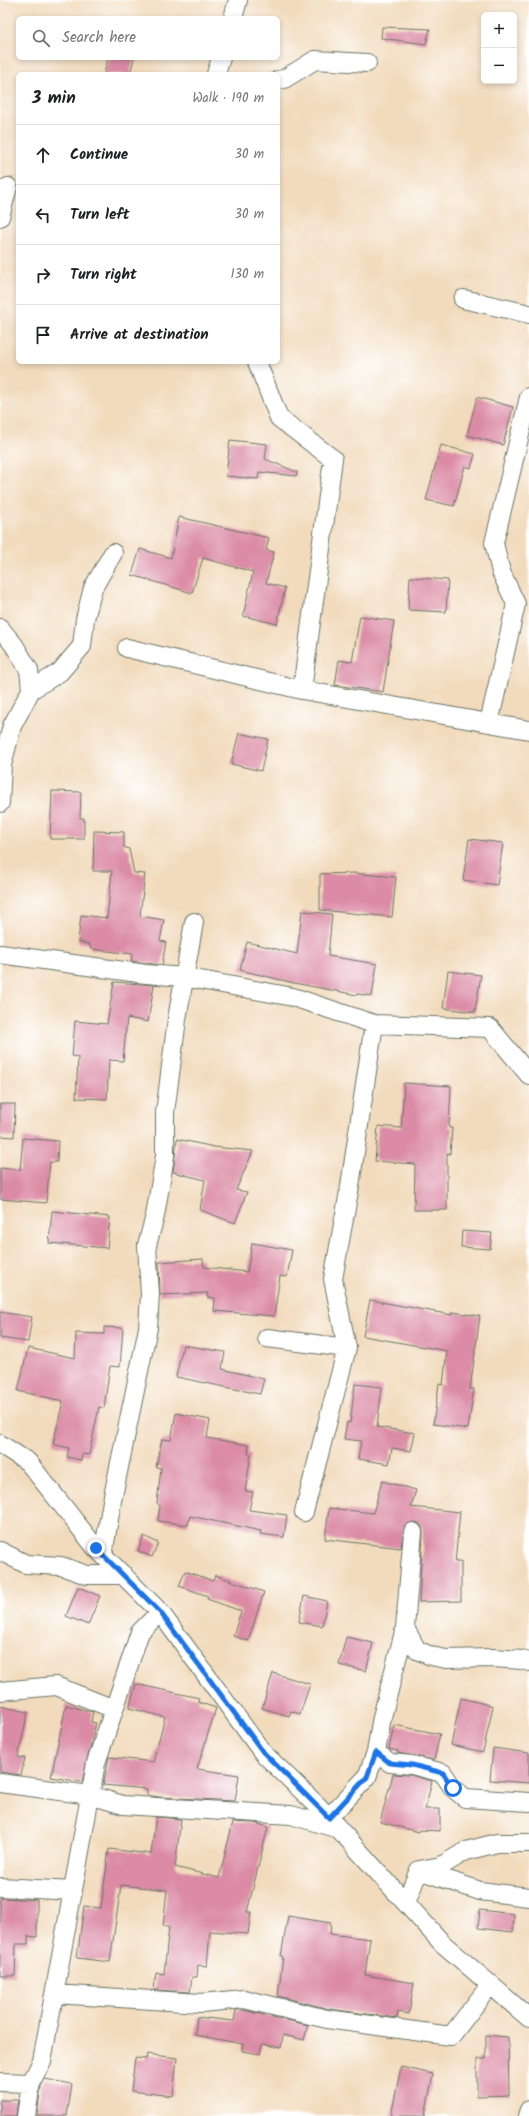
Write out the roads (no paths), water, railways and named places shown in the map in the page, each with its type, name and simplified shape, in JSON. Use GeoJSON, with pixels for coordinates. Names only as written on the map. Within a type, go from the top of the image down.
{"type":"FeatureCollection","features":[{"type":"Feature","properties":{"kind":"street"},"geometry":{"type":"LineString","coordinates":[[234,16],[238,0]]}},
{"type":"Feature","properties":{"kind":"street"},"geometry":{"type":"LineString","coordinates":[[217,72],[220,60]]}},
{"type":"Feature","properties":{"kind":"street"},"geometry":{"type":"LineString","coordinates":[[280,80],[284,79],[314,60],[367,63]]}},
{"type":"Feature","properties":{"kind":"street"},"geometry":{"type":"LineString","coordinates":[[1,211],[8,187]]}},
{"type":"Feature","properties":{"kind":"street"},"geometry":{"type":"LineString","coordinates":[[463,299],[529,314]]}},
{"type":"Feature","properties":{"kind":"street"},"geometry":{"type":"LineString","coordinates":[[258,364],[279,418],[333,459],[302,690]]}},
{"type":"Feature","properties":{"kind":"street"},"geometry":{"type":"LineString","coordinates":[[490,723],[516,604],[502,572],[494,543],[529,396]]}},
{"type":"Feature","properties":{"kind":"street"},"geometry":{"type":"LineString","coordinates":[[0,803],[2,765],[12,726],[31,690],[60,672],[82,646],[85,620],[93,588],[113,553]]}},
{"type":"Feature","properties":{"kind":"street"},"geometry":{"type":"LineString","coordinates":[[0,628],[14,645],[29,670],[31,690]]}},
{"type":"Feature","properties":{"kind":"street"},"geometry":{"type":"LineString","coordinates":[[127,648],[302,690],[529,730]]}},
{"type":"Feature","properties":{"kind":"street"},"geometry":{"type":"LineString","coordinates":[[103,1555],[112,1501],[148,1328],[150,1294],[147,1245],[155,1216],[165,1156],[165,1113],[184,976],[194,922]]}},
{"type":"Feature","properties":{"kind":"street"},"geometry":{"type":"LineString","coordinates":[[0,954],[146,974],[184,976],[293,997],[374,1024],[490,1028],[529,1075]]}},
{"type":"Feature","properties":{"kind":"street"},"geometry":{"type":"LineString","coordinates":[[304,1512],[347,1348],[334,1279],[350,1186],[374,1024]]}},
{"type":"Feature","properties":{"kind":"street"},"geometry":{"type":"LineString","coordinates":[[267,1338],[347,1348]]}},
{"type":"Feature","properties":{"kind":"street"},"geometry":{"type":"LineString","coordinates":[[0,1444],[28,1462],[103,1555],[160,1612],[263,1752],[334,1823],[442,1943],[529,2018]]}},
{"type":"Feature","properties":{"kind":"street"},"geometry":{"type":"LineString","coordinates":[[334,1823],[367,1777],[376,1752],[382,1717],[405,1628],[413,1532]]}},
{"type":"Feature","properties":{"kind":"street"},"geometry":{"type":"LineString","coordinates":[[0,1551],[26,1564],[61,1566],[88,1575],[124,1575]]}},
{"type":"Feature","properties":{"kind":"street"},"geometry":{"type":"LineString","coordinates":[[26,2116],[31,2083],[42,2061],[96,1763],[140,1632],[160,1612]]}},
{"type":"Feature","properties":{"kind":"street"},"geometry":{"type":"LineString","coordinates":[[405,1628],[417,1650],[431,1656],[446,1659],[494,1658],[529,1662]]}},
{"type":"Feature","properties":{"kind":"street"},"geometry":{"type":"LineString","coordinates":[[0,1691],[56,1686],[114,1709]]}},
{"type":"Feature","properties":{"kind":"street"},"geometry":{"type":"LineString","coordinates":[[376,1752],[390,1763],[412,1765],[443,1773],[453,1788],[465,1798],[529,1802]]}},
{"type":"Feature","properties":{"kind":"street"},"geometry":{"type":"LineString","coordinates":[[0,1784],[90,1795],[123,1805],[291,1815],[334,1823]]}},
{"type":"Feature","properties":{"kind":"street"},"geometry":{"type":"LineString","coordinates":[[419,1870],[441,1866],[466,1851],[497,1843],[529,1843]]}},
{"type":"Feature","properties":{"kind":"street"},"geometry":{"type":"LineString","coordinates":[[406,1902],[419,1870]]}},
{"type":"Feature","properties":{"kind":"street"},"geometry":{"type":"LineString","coordinates":[[419,1870],[480,1891],[529,1897]]}},
{"type":"Feature","properties":{"kind":"street"},"geometry":{"type":"LineString","coordinates":[[0,1887],[73,1891]]}},
{"type":"Feature","properties":{"kind":"street"},"geometry":{"type":"LineString","coordinates":[[54,1994],[201,2003],[244,2000],[327,2019],[451,2036],[491,1984]]}},
{"type":"Feature","properties":{"kind":"street"},"geometry":{"type":"LineString","coordinates":[[0,2082],[31,2083]]}},
{"type":"Feature","properties":{"kind":"street"},"geometry":{"type":"LineString","coordinates":[[528,2116],[529,2110]]}}]}
